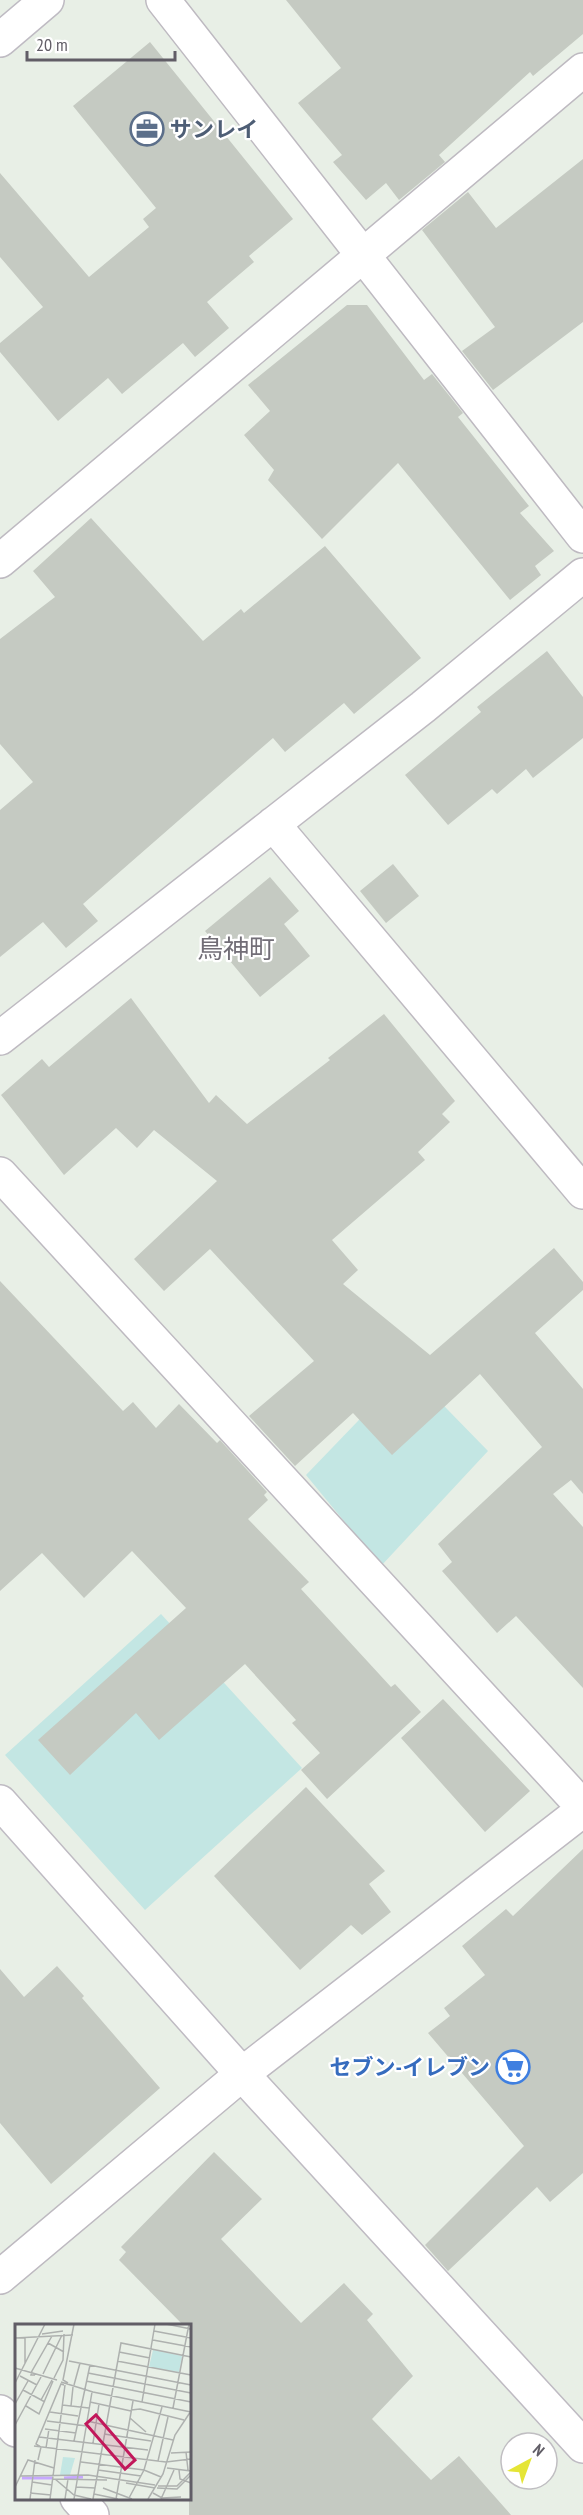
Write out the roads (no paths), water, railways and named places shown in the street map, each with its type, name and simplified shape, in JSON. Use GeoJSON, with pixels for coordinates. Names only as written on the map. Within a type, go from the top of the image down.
{"type":"FeatureCollection","features":[{"type":"Feature","properties":{"kind":"street"},"geometry":{"type":"LineString","coordinates":[[0,40],[47,0]]}},
{"type":"Feature","properties":{"kind":"street"},"geometry":{"type":"LineString","coordinates":[[163,0],[583,536]]}},
{"type":"Feature","properties":{"kind":"street"},"geometry":{"type":"LineString","coordinates":[[0,561],[583,70]]}},
{"type":"Feature","properties":{"kind":"street"},"geometry":{"type":"LineString","coordinates":[[0,1038],[98,964],[423,707],[583,575]]}},
{"type":"Feature","properties":{"kind":"street"},"geometry":{"type":"LineString","coordinates":[[273,824],[583,1192]]}},
{"type":"Feature","properties":{"kind":"street"},"geometry":{"type":"LineString","coordinates":[[0,1174],[583,1809],[242,2073],[0,2277]]}},
{"type":"Feature","properties":{"kind":"street"},"geometry":{"type":"LineString","coordinates":[[0,1802],[242,2073],[583,2445]]}},
{"type":"Feature","properties":{"kind":"street"},"geometry":{"type":"LineString","coordinates":[[0,2412],[15,2429]]}},
{"type":"Feature","properties":{"kind":"street"},"geometry":{"type":"LineString","coordinates":[[78,2500],[92,2515]]}},
{"type":"Feature","properties":{"kind":"place","name":"サンレイ"},"geometry":{"type":"Point","coordinates":[147,129]}},
{"type":"Feature","properties":{"kind":"place","name":"セブン-イレブン"},"geometry":{"type":"Point","coordinates":[513,2067]}},
{"type":"Feature","properties":{"kind":"district","name":"鳥神町"},"geometry":{"type":"Point","coordinates":[236,949]}}]}
